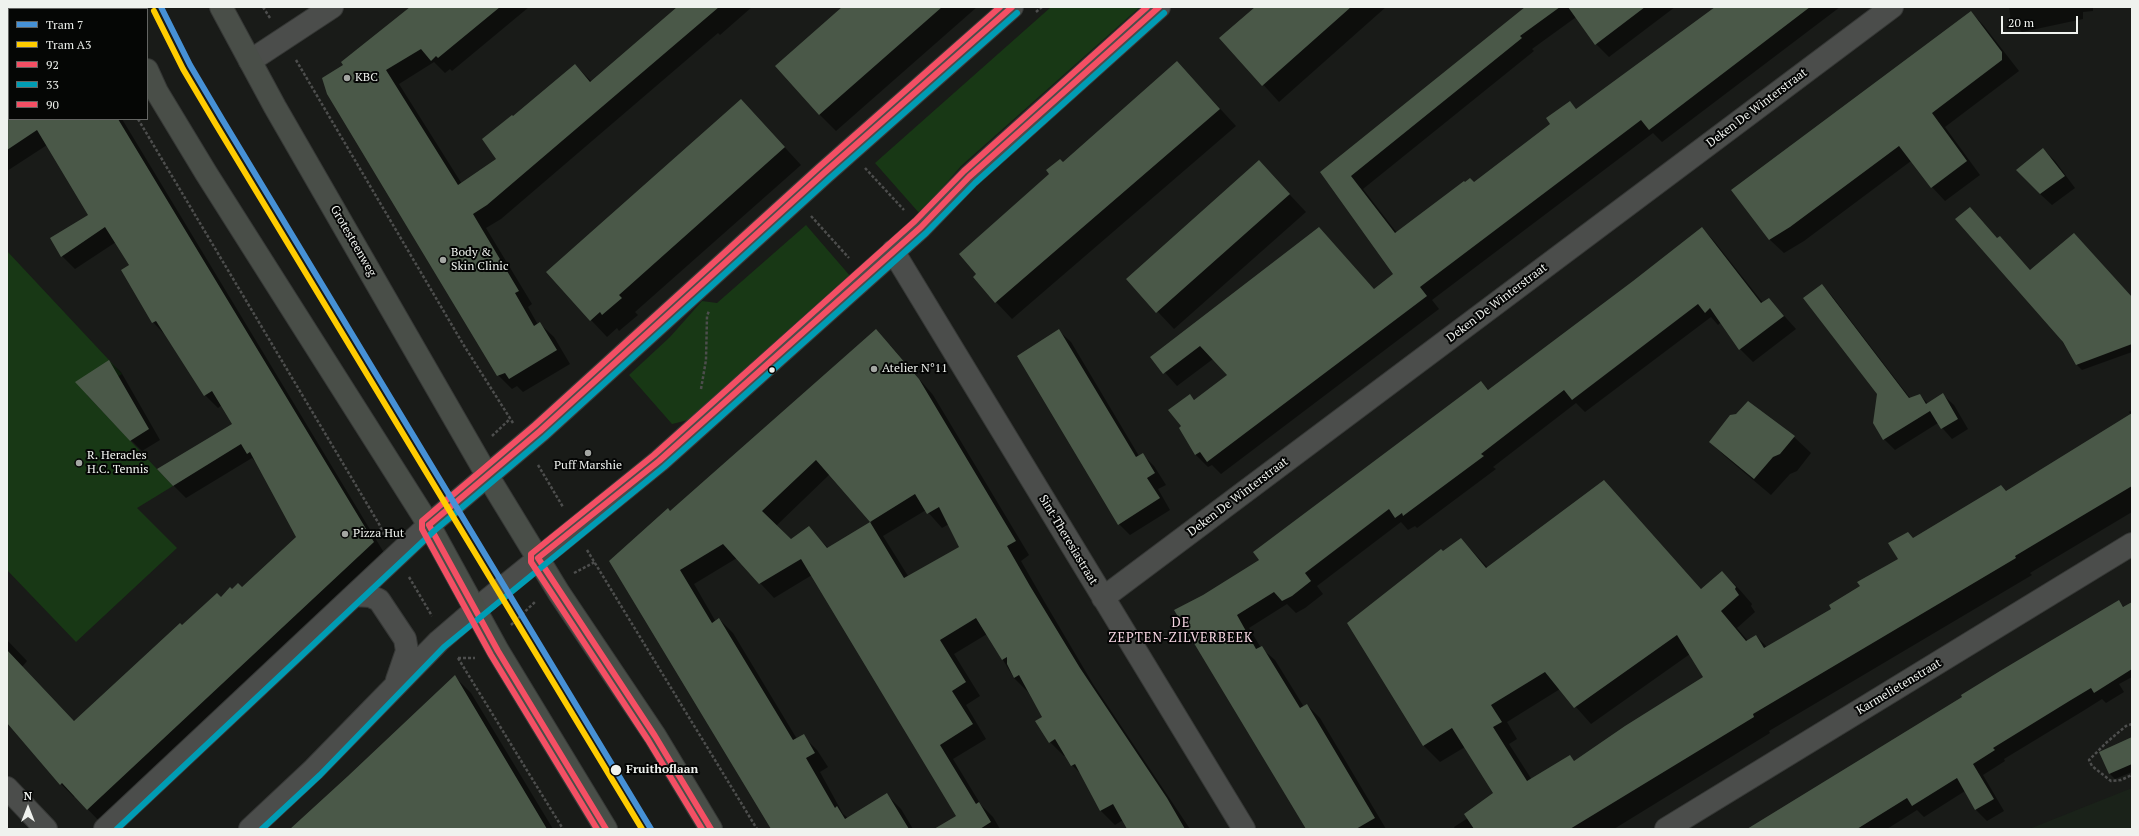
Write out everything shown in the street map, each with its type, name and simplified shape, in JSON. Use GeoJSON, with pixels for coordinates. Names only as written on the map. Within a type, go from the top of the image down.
{"type":"FeatureCollection","features":[{"type":"Feature","properties":{"kind":"main road","name":"Grotesteenweg"},"geometry":{"type":"LineString","coordinates":[[221,7],[487,475],[538,558]]}},
{"type":"Feature","properties":{"kind":"main road"},"geometry":{"type":"LineString","coordinates":[[148,72],[157,92],[210,179],[429,525],[493,642],[606,829]]}},
{"type":"Feature","properties":{"kind":"main road"},"geometry":{"type":"LineString","coordinates":[[538,558],[655,736],[710,829]]}},
{"type":"Feature","properties":{"kind":"street"},"geometry":{"type":"LineString","coordinates":[[250,60],[332,7]]}},
{"type":"Feature","properties":{"kind":"street"},"geometry":{"type":"LineString","coordinates":[[250,829],[314,769],[396,683],[445,636],[538,558],[659,461],[862,281],[892,251],[921,227],[969,177],[1159,7]]}},
{"type":"Feature","properties":{"kind":"street","name":"Deken De Winterstraat"},"geometry":{"type":"LineString","coordinates":[[1103,598],[1892,7]]}},
{"type":"Feature","properties":{"kind":"street"},"geometry":{"type":"LineString","coordinates":[[105,829],[397,557],[429,525],[540,431],[820,178],[1021,12]]}},
{"type":"Feature","properties":{"kind":"street","name":"Sint-Theresiastraat"},"geometry":{"type":"LineString","coordinates":[[892,251],[1244,829]]}},
{"type":"Feature","properties":{"kind":"street","name":"Karmelietenstraat"},"geometry":{"type":"LineString","coordinates":[[1666,829],[2132,544]]}},
{"type":"Feature","properties":{"kind":"street"},"geometry":{"type":"LineString","coordinates":[[354,596],[370,596],[379,600],[405,639],[407,651],[396,683]]}},
{"type":"Feature","properties":{"kind":"street"},"geometry":{"type":"LineString","coordinates":[[7,788],[46,829]]}},
{"type":"Feature","properties":{"kind":"path"},"geometry":{"type":"LineString","coordinates":[[1021,12],[1042,7]]}},
{"type":"Feature","properties":{"kind":"path"},"geometry":{"type":"LineString","coordinates":[[139,120],[380,524],[385,540],[397,557],[563,829]]}},
{"type":"Feature","properties":{"kind":"path"},"geometry":{"type":"LineString","coordinates":[[858,171],[864,166],[908,214]]}},
{"type":"Feature","properties":{"kind":"path"},"geometry":{"type":"LineString","coordinates":[[804,220],[816,210]]}},
{"type":"Feature","properties":{"kind":"path"},"geometry":{"type":"LineString","coordinates":[[810,215],[852,261]]}},
{"type":"Feature","properties":{"kind":"path"},"geometry":{"type":"LineString","coordinates":[[700,393],[703,386],[706,360],[707,316],[712,305]]}},
{"type":"Feature","properties":{"kind":"path"},"geometry":{"type":"LineString","coordinates":[[452,662],[458,658],[474,659],[554,584],[595,562]]}},
{"type":"Feature","properties":{"kind":"path"},"geometry":{"type":"LineString","coordinates":[[521,629],[526,638]]}},
{"type":"Feature","properties":{"kind":"path"},"geometry":{"type":"LineString","coordinates":[[2132,724],[2126,726],[2095,752],[2089,760],[2092,766],[2110,781],[2121,780],[2132,775]]}},
{"type":"Feature","properties":{"kind":"shaded area"},"geometry":{"type":"Polygon","coordinates":[[[2132,788],[2132,829],[2029,829],[2132,788]]]}},
{"type":"Feature","properties":{"kind":"green space"},"geometry":{"type":"Polygon","coordinates":[[[1051,7],[1140,7],[961,166],[920,214],[875,163],[1051,7]]]}},
{"type":"Feature","properties":{"kind":"green space"},"geometry":{"type":"Polygon","coordinates":[[[806,225],[851,277],[692,419],[672,424],[629,375],[670,337],[702,301],[717,303],[806,225]]]}},
{"type":"Feature","properties":{"kind":"green space","name":"R. Heracles H.C. Tennis"},"geometry":{"type":"Polygon","coordinates":[[[7,251],[122,374],[87,395],[173,486],[137,508],[177,548],[76,642],[7,570],[7,251]]]}},
{"type":"Feature","properties":{"kind":"building"},"geometry":{"type":"Polygon","coordinates":[[[410,7],[500,7],[438,58],[436,56],[431,61],[421,49],[386,70],[458,185],[496,159],[482,139],[512,115],[513,116],[575,64],[590,82],[677,7],[719,7],[487,205],[473,214],[519,291],[515,293],[534,326],[540,322],[557,350],[509,379],[505,373],[497,376],[327,94],[322,78],[343,65],[341,62],[410,7]]]}},
{"type":"Feature","properties":{"kind":"building"},"geometry":{"type":"Polygon","coordinates":[[[842,7],[942,7],[819,115],[775,66],[842,7]]]}},
{"type":"Feature","properties":{"kind":"building"},"geometry":{"type":"Polygon","coordinates":[[[1255,7],[1351,7],[1262,86],[1219,38],[1255,7]]]}},
{"type":"Feature","properties":{"kind":"building"},"geometry":{"type":"Polygon","coordinates":[[[1525,7],[1560,7],[1520,36],[1522,38],[1351,176],[1395,233],[1464,181],[1465,182],[1470,178],[1474,182],[1550,124],[1546,118],[1570,101],[1576,109],[1715,7],[1810,7],[1649,130],[1641,120],[1420,287],[1427,296],[1207,462],[1200,452],[1195,455],[1179,428],[1181,426],[1168,410],[1190,394],[1194,400],[1227,375],[1200,346],[1163,374],[1150,357],[1319,227],[1374,289],[1393,274],[1320,172],[1525,7]]]}},
{"type":"Feature","properties":{"kind":"building"},"geometry":{"type":"Polygon","coordinates":[[[1568,7],[1645,7],[1595,45],[1568,7]]]}},
{"type":"Feature","properties":{"kind":"building"},"geometry":{"type":"Polygon","coordinates":[[[1971,11],[2002,52],[2002,60],[1932,113],[1967,161],[1931,188],[1899,146],[1790,227],[1769,240],[1731,190],[1971,11]]]}},
{"type":"Feature","properties":{"kind":"building"},"geometry":{"type":"Polygon","coordinates":[[[1177,61],[1220,109],[995,303],[973,277],[976,274],[959,254],[1049,174],[1046,170],[1060,159],[1063,162],[1177,61]]]}},
{"type":"Feature","properties":{"kind":"building"},"geometry":{"type":"Polygon","coordinates":[[[741,99],[785,147],[619,295],[622,298],[602,315],[600,312],[590,321],[546,272],[741,99]]]}},
{"type":"Feature","properties":{"kind":"building"},"geometry":{"type":"Polygon","coordinates":[[[7,119],[119,120],[374,542],[87,810],[62,783],[60,785],[7,723],[7,650],[74,721],[180,623],[182,625],[217,593],[221,597],[230,587],[232,589],[238,583],[242,587],[296,537],[250,452],[247,454],[241,444],[173,486],[157,469],[232,424],[212,391],[204,396],[156,321],[152,323],[121,270],[129,265],[105,227],[61,257],[50,238],[88,215],[37,130],[7,150],[7,119]]]}},
{"type":"Feature","properties":{"kind":"building"},"geometry":{"type":"Polygon","coordinates":[[[2043,148],[2065,176],[2040,194],[2016,170],[2043,148]]]}},
{"type":"Feature","properties":{"kind":"building"},"geometry":{"type":"Polygon","coordinates":[[[1259,160],[1290,194],[1156,313],[1126,279],[1259,160]]]}},
{"type":"Feature","properties":{"kind":"building"},"geometry":{"type":"Polygon","coordinates":[[[1970,207],[1997,238],[2000,236],[2030,270],[2074,233],[2132,297],[2132,344],[2076,365],[2063,342],[1955,219],[1970,207]]]}},
{"type":"Feature","properties":{"kind":"building"},"geometry":{"type":"Polygon","coordinates":[[[1702,227],[1761,303],[1769,298],[1784,316],[1739,350],[1710,308],[1705,313],[1698,304],[1572,400],[1564,390],[1481,454],[1484,456],[1403,516],[1402,513],[1395,518],[1389,509],[1305,573],[1311,581],[1292,596],[1282,601],[1274,592],[1237,615],[1256,649],[1262,646],[1300,708],[1307,704],[1375,818],[1356,829],[1306,829],[1174,610],[1203,595],[1259,560],[1253,552],[1481,381],[1488,390],[1702,227]]]}},
{"type":"Feature","properties":{"kind":"building"},"geometry":{"type":"Polygon","coordinates":[[[1822,284],[1909,398],[1920,394],[1926,404],[1943,393],[1958,419],[1941,429],[1930,411],[1883,440],[1873,423],[1877,394],[1803,298],[1822,284]]]}},
{"type":"Feature","properties":{"kind":"building"},"geometry":{"type":"Polygon","coordinates":[[[876,329],[919,379],[1016,541],[1007,546],[1030,586],[1080,668],[1167,798],[1185,829],[1127,829],[1113,804],[1100,811],[1075,764],[1071,766],[1055,739],[1049,743],[1035,721],[1042,717],[1019,675],[1014,678],[1007,664],[1007,657],[1002,660],[976,618],[940,640],[966,682],[952,691],[973,724],[940,745],[976,804],[979,802],[991,822],[980,829],[934,829],[956,816],[801,559],[759,584],[723,544],[680,570],[712,623],[719,618],[793,740],[804,734],[815,753],[806,758],[835,808],[837,806],[845,819],[887,793],[909,829],[771,829],[609,561],[668,508],[670,511],[876,329]],[[816,460],[762,511],[791,539],[809,526],[827,548],[870,522],[816,460]],[[915,494],[870,522],[904,578],[959,547],[939,507],[927,514],[915,494]]]}},
{"type":"Feature","properties":{"kind":"building"},"geometry":{"type":"Polygon","coordinates":[[[1059,329],[1136,457],[1143,453],[1155,473],[1147,478],[1160,498],[1118,525],[1017,356],[1059,329]]]}},
{"type":"Feature","properties":{"kind":"building"},"geometry":{"type":"Polygon","coordinates":[[[109,360],[149,429],[130,441],[75,382],[109,360]]]}},
{"type":"Feature","properties":{"kind":"building"},"geometry":{"type":"Polygon","coordinates":[[[1748,401],[1795,436],[1780,454],[1773,457],[1754,479],[1709,442],[1730,415],[1736,414],[1748,401]]]}},
{"type":"Feature","properties":{"kind":"building"},"geometry":{"type":"Polygon","coordinates":[[[2132,413],[2132,486],[2015,556],[2016,558],[1753,714],[1754,717],[1570,829],[1474,829],[1464,814],[1493,793],[1452,728],[1423,746],[1347,623],[1441,549],[1443,551],[1461,538],[1486,568],[1604,480],[1701,589],[1722,571],[1736,587],[1735,589],[1739,595],[1721,611],[1746,641],[1756,635],[1764,648],[1831,609],[1829,605],[1860,586],[1857,582],[1898,559],[1888,543],[1908,532],[1913,538],[2001,485],[2006,491],[2132,413]],[[1677,635],[1574,708],[1545,672],[1491,705],[1502,722],[1493,727],[1527,781],[1570,755],[1574,761],[1625,726],[1703,677],[1677,635]]]}},
{"type":"Feature","properties":{"kind":"building"},"geometry":{"type":"Polygon","coordinates":[[[2119,600],[2123,607],[2132,602],[2132,669],[2094,693],[2091,688],[1993,748],[1995,750],[1973,764],[1994,799],[1975,810],[1957,778],[1912,806],[1907,798],[1857,829],[1747,829],[1962,697],[1961,695],[2119,600]]]}},
{"type":"Feature","properties":{"kind":"building"},"geometry":{"type":"Polygon","coordinates":[[[455,675],[547,829],[290,829],[348,776],[455,675]]]}},
{"type":"Feature","properties":{"kind":"building"},"geometry":{"type":"Polygon","coordinates":[[[2132,737],[2132,764],[2109,774],[2099,752],[2132,737]]]}},
{"type":"Feature","properties":{"kind":"tram line","name":"7"},"geometry":{"type":"LineString","coordinates":[[161,7],[190,65],[222,119],[651,829]]}},
{"type":"Feature","properties":{"kind":"tram line","name":"A3"},"geometry":{"type":"LineString","coordinates":[[154,11],[183,69],[215,123],[642,829]]}},
{"type":"Feature","properties":{"kind":"transit line","name":"90"},"geometry":{"type":"LineString","coordinates":[[597,829],[491,655],[422,529],[422,521],[535,425],[819,167],[1000,7]]}},
{"type":"Feature","properties":{"kind":"transit line","name":"92"},"geometry":{"type":"LineString","coordinates":[[429,525],[540,431],[824,173],[1012,7]]}},
{"type":"Feature","properties":{"kind":"transit line","name":"90"},"geometry":{"type":"LineString","coordinates":[[702,829],[648,740],[531,562],[531,554],[654,455],[915,221],[964,171],[1147,7]]}},
{"type":"Feature","properties":{"kind":"transit line","name":"92"},"geometry":{"type":"LineString","coordinates":[[538,558],[659,461],[921,227],[969,177],[1159,7]]}},
{"type":"Feature","properties":{"kind":"transit line","name":"33"},"geometry":{"type":"LineString","coordinates":[[117,829],[434,531],[545,437],[829,179],[1017,13]]}},
{"type":"Feature","properties":{"kind":"transit line","name":"33"},"geometry":{"type":"LineString","coordinates":[[262,829],[320,775],[444,647],[664,467],[926,233],[975,183],[1164,13]]}},
{"type":"Feature","properties":{"kind":"transit line","name":"92"},"geometry":{"type":"LineString","coordinates":[[429,525],[498,651],[606,829]]}},
{"type":"Feature","properties":{"kind":"transit line","name":"92"},"geometry":{"type":"LineString","coordinates":[[538,558],[655,736],[711,829]]}},
{"type":"Feature","properties":{"kind":"place","name":"KBC"},"geometry":{"type":"Point","coordinates":[347,78]}},
{"type":"Feature","properties":{"kind":"place","name":"Body & Skin Clinic"},"geometry":{"type":"Point","coordinates":[443,260]}},
{"type":"Feature","properties":{"kind":"place","name":"Atelier N°11"},"geometry":{"type":"Point","coordinates":[874,369]}},
{"type":"Feature","properties":{"kind":"place","name":"Puff Marshie"},"geometry":{"type":"Point","coordinates":[588,453]}},
{"type":"Feature","properties":{"kind":"place","name":"R. Heracles H.C. Tennis"},"geometry":{"type":"Point","coordinates":[79,463]}},
{"type":"Feature","properties":{"kind":"place","name":"Pizza Hut"},"geometry":{"type":"Point","coordinates":[345,534]}},
{"type":"Feature","properties":{"kind":"place","name":"Fruithoflaan"},"geometry":{"type":"Point","coordinates":[616,770]}},
{"type":"Feature","properties":{"kind":"district","name":"DE ZEPTEN-ZILVERBEEK"},"geometry":{"type":"Point","coordinates":[1181,630]}}]}
